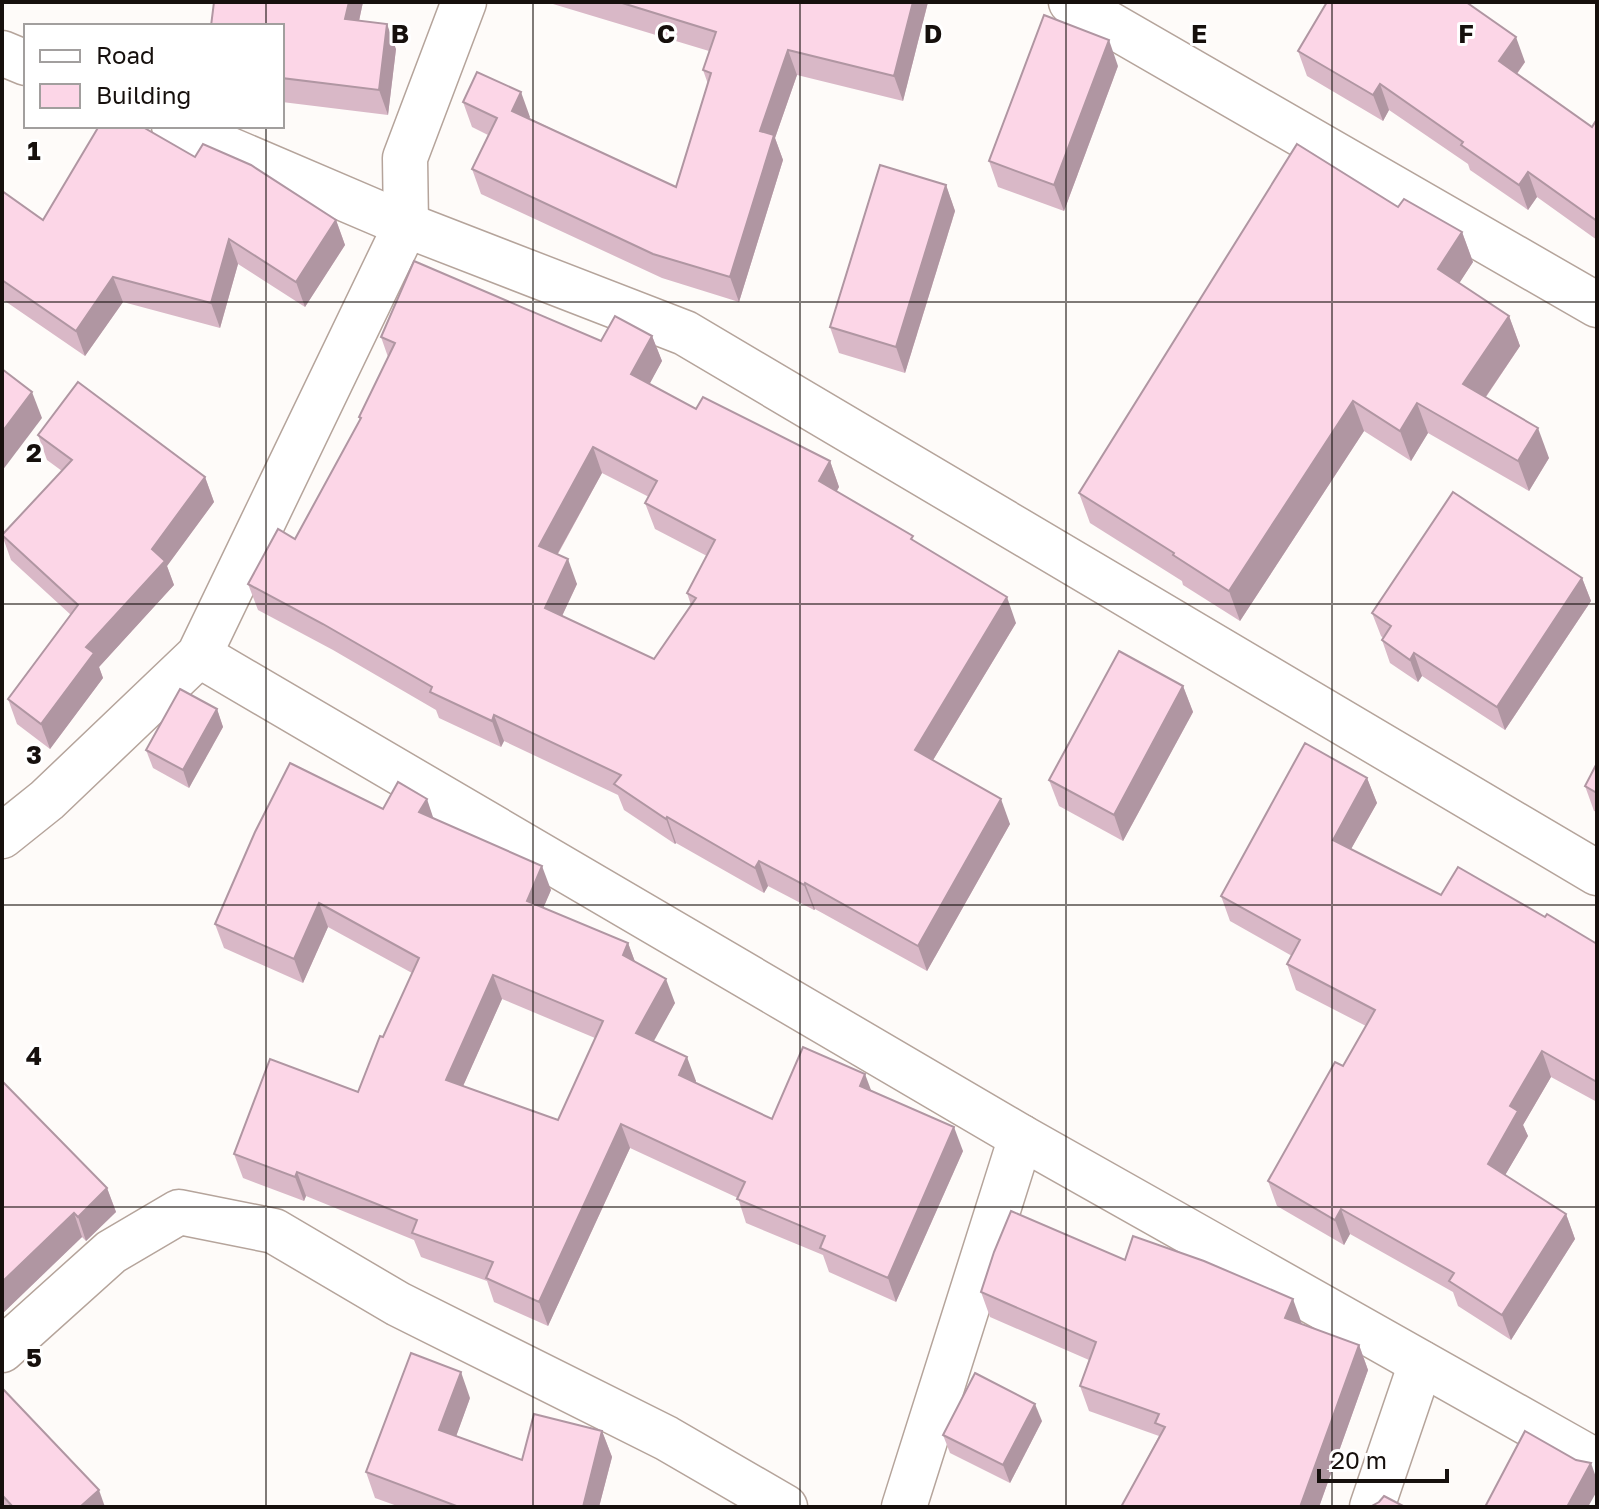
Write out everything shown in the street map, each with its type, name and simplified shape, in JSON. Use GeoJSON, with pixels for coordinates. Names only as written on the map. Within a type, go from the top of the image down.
{"type":"FeatureCollection","features":[{"type":"Feature","properties":{"kind":"street"},"geometry":{"type":"LineString","coordinates":[[2,836],[47,800],[199,655],[406,225],[405,158],[464,2]]}},
{"type":"Feature","properties":{"kind":"street"},"geometry":{"type":"LineString","coordinates":[[1071,2],[1597,305]]}},
{"type":"Feature","properties":{"kind":"street"},"geometry":{"type":"LineString","coordinates":[[2,53],[24,62]]}},
{"type":"Feature","properties":{"kind":"street"},"geometry":{"type":"LineString","coordinates":[[179,128],[406,225],[685,333],[1597,873]]}},
{"type":"Feature","properties":{"kind":"street"},"geometry":{"type":"LineString","coordinates":[[199,655],[1021,1137],[1597,1462]]}},
{"type":"Feature","properties":{"kind":"street"},"geometry":{"type":"LineString","coordinates":[[904,1507],[1021,1137]]}},
{"type":"Feature","properties":{"kind":"street"},"geometry":{"type":"LineString","coordinates":[[2,1350],[111,1252],[179,1212],[261,1228],[274,1231],[398,1304],[666,1438],[785,1507]]}},
{"type":"Feature","properties":{"kind":"street"},"geometry":{"type":"LineString","coordinates":[[1372,1507],[1421,1363]]}},
{"type":"Feature","properties":{"kind":"building"},"geometry":{"type":"Polygon","coordinates":[[[214,2],[349,2],[345,19],[387,24],[379,90],[284,78],[284,24],[211,24],[214,2]]]}},
{"type":"Feature","properties":{"kind":"building"},"geometry":{"type":"Polygon","coordinates":[[[619,2],[913,2],[894,76],[788,50],[760,131],[774,135],[730,277],[653,254],[472,169],[497,118],[463,102],[477,72],[521,92],[512,111],[676,187],[711,73],[703,70],[716,32],[619,2]]]}},
{"type":"Feature","properties":{"kind":"building"},"geometry":{"type":"Polygon","coordinates":[[[1327,2],[1466,2],[1516,37],[1499,61],[1592,127],[1597,119],[1597,221],[1528,172],[1519,185],[1380,84],[1373,95],[1298,51],[1327,2]]]}},
{"type":"Feature","properties":{"kind":"building"},"geometry":{"type":"Polygon","coordinates":[[[1044,15],[1109,40],[1054,185],[989,161],[1044,15]]]}},
{"type":"Feature","properties":{"kind":"building"},"geometry":{"type":"Polygon","coordinates":[[[98,128],[144,128],[195,157],[203,144],[251,165],[336,220],[296,282],[229,239],[211,303],[113,277],[76,331],[2,280],[2,191],[43,220],[98,128]]]}},
{"type":"Feature","properties":{"kind":"building"},"geometry":{"type":"Polygon","coordinates":[[[1297,144],[1398,207],[1404,199],[1462,232],[1438,269],[1509,316],[1463,384],[1538,428],[1518,461],[1417,403],[1400,431],[1353,401],[1229,591],[1079,493],[1297,144]]]}},
{"type":"Feature","properties":{"kind":"building"},"geometry":{"type":"Polygon","coordinates":[[[880,165],[946,185],[896,347],[830,327],[880,165]]]}},
{"type":"Feature","properties":{"kind":"building"},"geometry":{"type":"Polygon","coordinates":[[[414,261],[601,341],[615,316],[652,336],[631,374],[696,409],[703,397],[830,461],[819,481],[913,536],[911,539],[1007,597],[915,750],[1001,799],[918,946],[805,883],[759,861],[755,868],[666,819],[614,784],[621,775],[494,715],[492,721],[430,692],[432,687],[248,584],[278,529],[295,539],[361,418],[395,343],[381,337],[414,261]],[[593,447],[539,546],[568,559],[545,608],[654,659],[696,598],[687,593],[715,540],[645,503],[657,481],[593,447]]]}},
{"type":"Feature","properties":{"kind":"building"},"geometry":{"type":"Polygon","coordinates":[[[2,369],[32,392],[2,432],[2,369]]]}},
{"type":"Feature","properties":{"kind":"building"},"geometry":{"type":"Polygon","coordinates":[[[78,382],[205,477],[152,549],[165,561],[86,647],[94,653],[41,724],[8,699],[78,605],[2,535],[72,460],[38,435],[78,382]]]}},
{"type":"Feature","properties":{"kind":"building"},"geometry":{"type":"Polygon","coordinates":[[[1453,492],[1582,578],[1497,707],[1414,653],[1410,660],[1382,640],[1391,626],[1372,613],[1453,492]]]}},
{"type":"Feature","properties":{"kind":"building"},"geometry":{"type":"Polygon","coordinates":[[[1119,651],[1183,686],[1114,815],[1049,780],[1119,651]]]}},
{"type":"Feature","properties":{"kind":"building"},"geometry":{"type":"Polygon","coordinates":[[[180,689],[217,709],[183,770],[146,750],[180,689]]]}},
{"type":"Feature","properties":{"kind":"building"},"geometry":{"type":"Polygon","coordinates":[[[1305,743],[1367,778],[1333,840],[1441,895],[1458,867],[1597,944],[1597,1082],[1542,1051],[1510,1106],[1518,1111],[1488,1164],[1566,1214],[1502,1315],[1449,1281],[1454,1273],[1341,1209],[1335,1220],[1268,1181],[1335,1062],[1343,1066],[1375,1010],[1287,964],[1300,940],[1221,896],[1305,743]]]}},
{"type":"Feature","properties":{"kind":"building"},"geometry":{"type":"Polygon","coordinates":[[[290,763],[383,809],[398,782],[427,799],[419,812],[542,866],[527,901],[628,943],[623,955],[666,979],[636,1033],[687,1057],[679,1075],[772,1119],[803,1047],[865,1074],[860,1086],[954,1127],[888,1278],[820,1248],[825,1236],[737,1199],[745,1182],[621,1124],[539,1302],[486,1278],[493,1262],[412,1233],[417,1220],[297,1172],[295,1177],[234,1154],[270,1059],[358,1092],[380,1036],[383,1037],[419,958],[319,903],[294,959],[215,924],[255,832],[290,763]],[[493,975],[446,1080],[558,1120],[603,1021],[493,975]]]}},
{"type":"Feature","properties":{"kind":"building"},"geometry":{"type":"Polygon","coordinates":[[[1597,763],[1597,793],[1585,786],[1597,763]]]}},
{"type":"Feature","properties":{"kind":"building"},"geometry":{"type":"Polygon","coordinates":[[[2,1081],[107,1188],[78,1217],[74,1213],[2,1282],[2,1081]]]}},
{"type":"Feature","properties":{"kind":"building"},"geometry":{"type":"Polygon","coordinates":[[[1011,1211],[1125,1260],[1133,1236],[1204,1261],[1293,1299],[1285,1318],[1359,1345],[1300,1507],[1121,1507],[1165,1427],[1155,1423],[1159,1414],[1080,1386],[1096,1342],[981,1292],[1011,1211]]]}},
{"type":"Feature","properties":{"kind":"building"},"geometry":{"type":"Polygon","coordinates":[[[411,1353],[461,1372],[439,1430],[522,1460],[534,1414],[602,1431],[583,1507],[459,1507],[366,1472],[411,1353]]]}},
{"type":"Feature","properties":{"kind":"building"},"geometry":{"type":"Polygon","coordinates":[[[975,1373],[1035,1404],[1003,1465],[943,1435],[975,1373]]]}},
{"type":"Feature","properties":{"kind":"building"},"geometry":{"type":"Polygon","coordinates":[[[2,1388],[99,1490],[80,1507],[13,1507],[2,1495],[2,1388]]]}},
{"type":"Feature","properties":{"kind":"building"},"geometry":{"type":"Polygon","coordinates":[[[1525,1431],[1576,1460],[1591,1463],[1567,1507],[1485,1507],[1525,1431]]]}},
{"type":"Feature","properties":{"kind":"building"},"geometry":{"type":"Polygon","coordinates":[[[1384,1496],[1405,1507],[1370,1507],[1384,1496]]]}}]}
